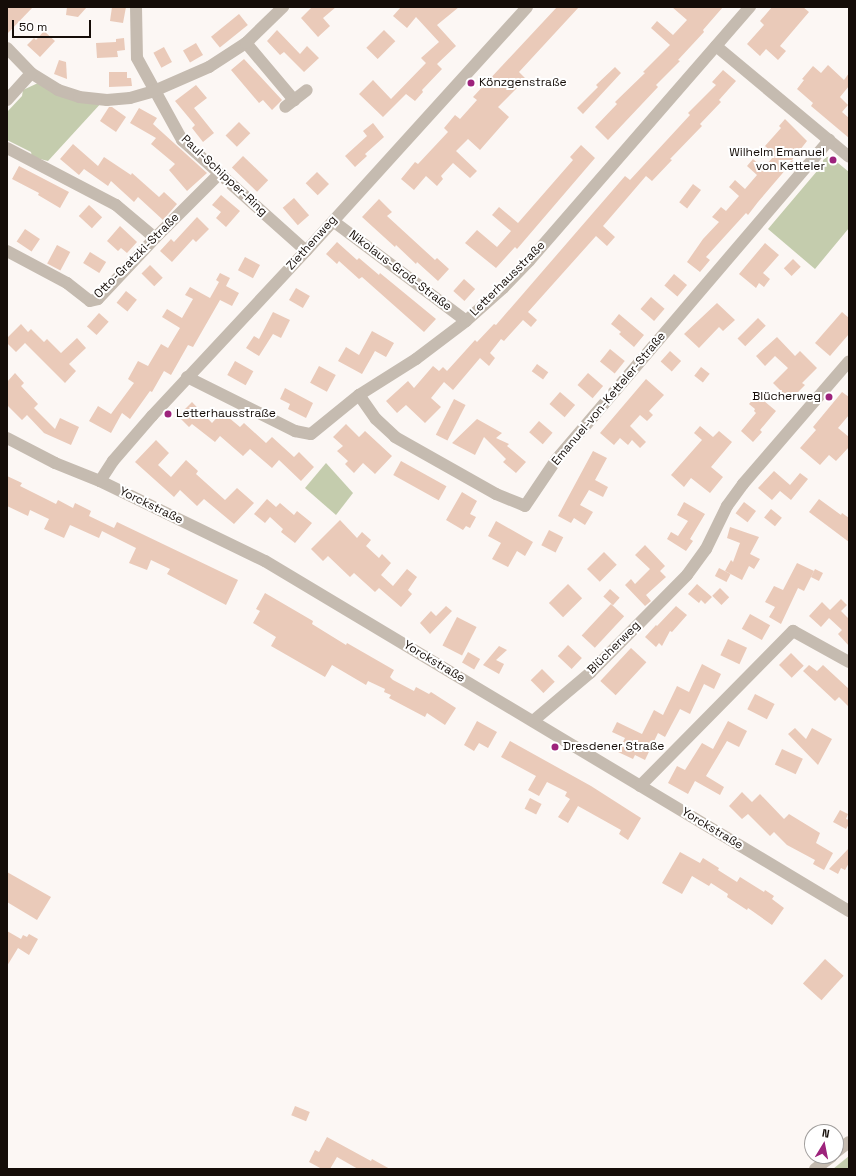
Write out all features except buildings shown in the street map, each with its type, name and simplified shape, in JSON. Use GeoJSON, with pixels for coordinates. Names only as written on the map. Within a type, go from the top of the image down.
{"type":"FeatureCollection","features":[{"type":"Feature","properties":{"kind":"street","name":"Paul-Schipper-Ring"},"geometry":{"type":"LineString","coordinates":[[136,7],[137,58],[182,140],[306,251]]}},
{"type":"Feature","properties":{"kind":"street"},"geometry":{"type":"LineString","coordinates":[[7,48],[31,73],[58,90],[79,97],[107,100],[130,98],[154,91],[209,67],[246,43],[283,7]]}},
{"type":"Feature","properties":{"kind":"street","name":"Letterhausstraße"},"geometry":{"type":"LineString","coordinates":[[187,378],[295,431],[311,434],[359,395],[416,359],[466,321],[503,288],[529,261],[750,7]]}},
{"type":"Feature","properties":{"kind":"street","name":"Ziethenweg"},"geometry":{"type":"LineString","coordinates":[[100,481],[113,461],[187,378],[306,251],[521,9]]}},
{"type":"Feature","properties":{"kind":"street"},"geometry":{"type":"LineString","coordinates":[[246,43],[294,100]]}},
{"type":"Feature","properties":{"kind":"street"},"geometry":{"type":"LineString","coordinates":[[716,46],[849,157]]}},
{"type":"Feature","properties":{"kind":"street"},"geometry":{"type":"LineString","coordinates":[[7,100],[31,73]]}},
{"type":"Feature","properties":{"kind":"street"},"geometry":{"type":"LineString","coordinates":[[285,107],[307,90]]}},
{"type":"Feature","properties":{"kind":"street","name":"Emanuel-von-Ketteler-Straße"},"geometry":{"type":"LineString","coordinates":[[359,395],[376,419],[395,437],[496,494],[524,506],[556,460],[829,140]]}},
{"type":"Feature","properties":{"kind":"street"},"geometry":{"type":"LineString","coordinates":[[7,148],[116,205],[155,238]]}},
{"type":"Feature","properties":{"kind":"street","name":"Otto-Gratzki-Straße"},"geometry":{"type":"LineString","coordinates":[[7,251],[60,279],[90,301],[98,299],[155,238],[219,174]]}},
{"type":"Feature","properties":{"kind":"street","name":"Nikolaus-Groß-Straße"},"geometry":{"type":"LineString","coordinates":[[333,220],[466,321]]}},
{"type":"Feature","properties":{"kind":"street","name":"Blücherweg"},"geometry":{"type":"LineString","coordinates":[[533,721],[590,673],[687,575],[706,549],[727,506],[849,361]]}},
{"type":"Feature","properties":{"kind":"street","name":"Yorckstraße"},"geometry":{"type":"LineString","coordinates":[[7,438],[55,463],[100,481],[266,561],[849,911]]}},
{"type":"Feature","properties":{"kind":"street"},"geometry":{"type":"LineString","coordinates":[[640,786],[793,631],[849,662]]}},
{"type":"Feature","properties":{"kind":"green space"},"geometry":{"type":"Polygon","coordinates":[[[38,83],[103,101],[48,161],[32,157],[31,152],[7,140],[7,112],[22,96],[23,90],[38,83]]]}},
{"type":"Feature","properties":{"kind":"green space"},"geometry":{"type":"Polygon","coordinates":[[[833,156],[838,159],[838,163],[849,172],[849,228],[815,269],[768,229],[823,164],[823,160],[827,157],[833,156]]]}},
{"type":"Feature","properties":{"kind":"green space"},"geometry":{"type":"Polygon","coordinates":[[[326,463],[353,493],[336,515],[305,488],[326,463]]]}},
{"type":"Feature","properties":{"kind":"green space"},"geometry":{"type":"Polygon","coordinates":[[[849,1156],[849,1169],[833,1169],[839,1164],[844,1164],[844,1160],[849,1156]]]}},
{"type":"Feature","properties":{"kind":"place","name":"Könzgenstraße"},"geometry":{"type":"Point","coordinates":[471,83]}},
{"type":"Feature","properties":{"kind":"place","name":"Wilhelm Emanuel von Ketteler"},"geometry":{"type":"Point","coordinates":[833,160]}},
{"type":"Feature","properties":{"kind":"place","name":"Blücherweg"},"geometry":{"type":"Point","coordinates":[829,397]}},
{"type":"Feature","properties":{"kind":"place","name":"Letterhausstraße"},"geometry":{"type":"Point","coordinates":[168,414]}},
{"type":"Feature","properties":{"kind":"place","name":"Dresdener Straße"},"geometry":{"type":"Point","coordinates":[555,747]}}]}
